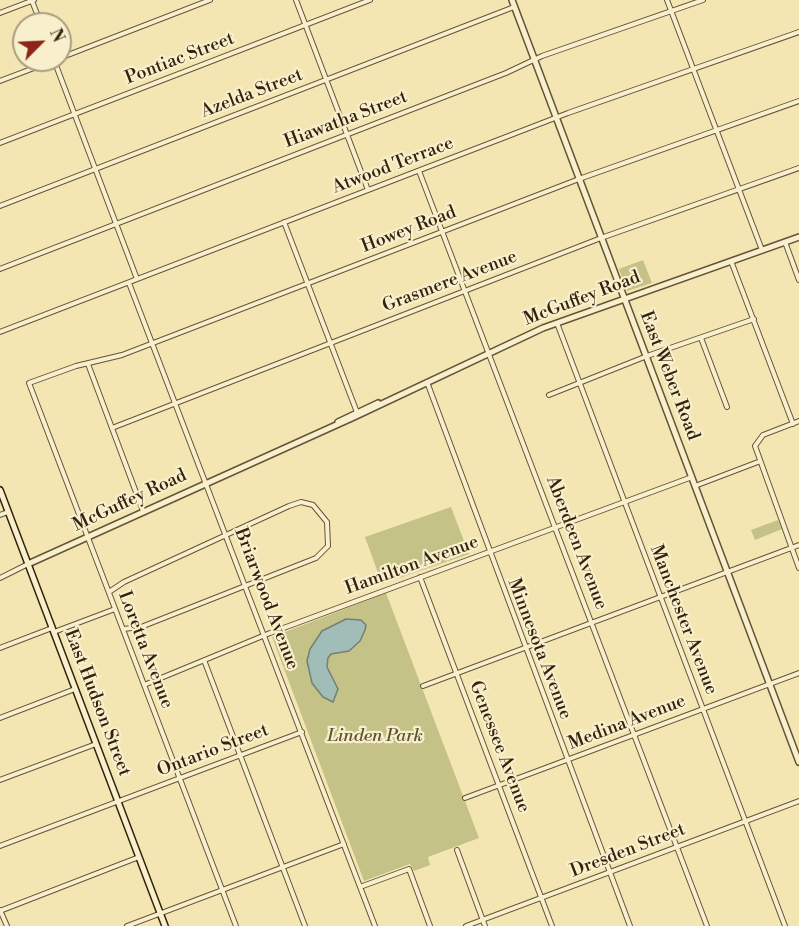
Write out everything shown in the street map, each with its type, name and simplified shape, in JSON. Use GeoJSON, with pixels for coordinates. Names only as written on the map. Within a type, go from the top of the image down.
{"type":"FeatureCollection","features":[{"type":"Feature","properties":{"kind":"street"},"geometry":{"type":"LineString","coordinates":[[0,13],[33,0]]}},
{"type":"Feature","properties":{"kind":"street"},"geometry":{"type":"LineString","coordinates":[[72,53],[210,0]]}},
{"type":"Feature","properties":{"kind":"street"},"geometry":{"type":"LineString","coordinates":[[296,0],[368,190]]}},
{"type":"Feature","properties":{"kind":"street","name":"Pontiac Street"},"geometry":{"type":"LineString","coordinates":[[0,143],[370,0]]}},
{"type":"Feature","properties":{"kind":"street"},"geometry":{"type":"LineString","coordinates":[[667,0],[762,250]]}},
{"type":"Feature","properties":{"kind":"street","name":"Hiawatha Street"},"geometry":{"type":"LineString","coordinates":[[0,269],[535,61],[703,0]]}},
{"type":"Feature","properties":{"kind":"street","name":"East Weber Road"},"geometry":{"type":"LineString","coordinates":[[514,2],[799,762]]}},
{"type":"Feature","properties":{"kind":"street","name":"Azelda Street"},"geometry":{"type":"LineString","coordinates":[[0,206],[326,80],[514,2]]}},
{"type":"Feature","properties":{"kind":"street","name":"Atwood Terrace"},"geometry":{"type":"LineString","coordinates":[[0,332],[556,118],[799,32]]}},
{"type":"Feature","properties":{"kind":"street"},"geometry":{"type":"LineString","coordinates":[[0,81],[23,72]]}},
{"type":"Feature","properties":{"kind":"street"},"geometry":{"type":"LineString","coordinates":[[59,72],[137,279]]}},
{"type":"Feature","properties":{"kind":"street","name":"Howey Road"},"geometry":{"type":"LineString","coordinates":[[29,383],[153,343],[579,179],[799,101]]}},
{"type":"Feature","properties":{"kind":"street","name":"Grasmere Avenue"},"geometry":{"type":"LineString","coordinates":[[112,428],[601,238],[799,168]]}},
{"type":"Feature","properties":{"kind":"street","name":"Aberdeen Avenue"},"geometry":{"type":"LineString","coordinates":[[419,171],[707,926]]}},
{"type":"Feature","properties":{"kind":"street"},"geometry":{"type":"LineString","coordinates":[[284,222],[357,413]]}},
{"type":"Feature","properties":{"kind":"street","name":"McGuffey Road"},"geometry":{"type":"LineString","coordinates":[[0,578],[557,322],[799,237]]}},
{"type":"Feature","properties":{"kind":"street"},"geometry":{"type":"LineString","coordinates":[[785,242],[799,280]]}},
{"type":"Feature","properties":{"kind":"street"},"geometry":{"type":"LineString","coordinates":[[732,261],[793,424]]}},
{"type":"Feature","properties":{"kind":"street","name":"Briarwood Avenue"},"geometry":{"type":"LineString","coordinates":[[129,283],[266,635],[375,926]]}},
{"type":"Feature","properties":{"kind":"street"},"geometry":{"type":"LineString","coordinates":[[549,395],[646,357],[754,320]]}},
{"type":"Feature","properties":{"kind":"street","name":"Manchester Avenue"},"geometry":{"type":"LineString","coordinates":[[557,322],[784,926]]}},
{"type":"Feature","properties":{"kind":"street"},"geometry":{"type":"LineString","coordinates":[[701,338],[727,407]]}},
{"type":"Feature","properties":{"kind":"street"},"geometry":{"type":"LineString","coordinates":[[88,364],[143,512]]}},
{"type":"Feature","properties":{"kind":"street","name":"Minnesota Avenue"},"geometry":{"type":"LineString","coordinates":[[427,382],[524,648],[630,926]]}},
{"type":"Feature","properties":{"kind":"street","name":"Loretta Avenue"},"geometry":{"type":"LineString","coordinates":[[29,383],[236,926]]}},
{"type":"Feature","properties":{"kind":"street"},"geometry":{"type":"LineString","coordinates":[[799,422],[759,437],[755,446],[758,462],[799,568]]}},
{"type":"Feature","properties":{"kind":"street"},"geometry":{"type":"LineString","coordinates":[[695,486],[758,462]]}},
{"type":"Feature","properties":{"kind":"street","name":"Hamilton Avenue"},"geometry":{"type":"LineString","coordinates":[[144,685],[266,635],[692,477]]}},
{"type":"Feature","properties":{"kind":"street","name":"East Hudson Street"},"geometry":{"type":"LineString","coordinates":[[0,490],[165,926]]}},
{"type":"Feature","properties":{"kind":"street"},"geometry":{"type":"LineString","coordinates":[[109,592],[124,582],[301,502],[313,506],[321,513],[328,528],[329,540],[325,551],[316,558],[141,627],[123,629]]}},
{"type":"Feature","properties":{"kind":"street"},"geometry":{"type":"LineString","coordinates":[[0,515],[8,512]]}},
{"type":"Feature","properties":{"kind":"street"},"geometry":{"type":"LineString","coordinates":[[423,686],[799,545]]}},
{"type":"Feature","properties":{"kind":"street","name":"Genessee Avenue"},"geometry":{"type":"LineString","coordinates":[[420,577],[552,926]]}},
{"type":"Feature","properties":{"kind":"street"},"geometry":{"type":"LineString","coordinates":[[0,648],[115,609]]}},
{"type":"Feature","properties":{"kind":"street"},"geometry":{"type":"LineString","coordinates":[[204,660],[305,926]]}},
{"type":"Feature","properties":{"kind":"street","name":"Medina Avenue"},"geometry":{"type":"LineString","coordinates":[[465,798],[799,674]]}},
{"type":"Feature","properties":{"kind":"street"},"geometry":{"type":"LineString","coordinates":[[0,718],[75,689]]}},
{"type":"Feature","properties":{"kind":"street","name":"Ontario Street"},"geometry":{"type":"LineString","coordinates":[[0,846],[302,732]]}},
{"type":"Feature","properties":{"kind":"street"},"geometry":{"type":"LineString","coordinates":[[0,780],[96,744]]}},
{"type":"Feature","properties":{"kind":"street","name":"Dresden Street"},"geometry":{"type":"LineString","coordinates":[[466,926],[799,801]]}},
{"type":"Feature","properties":{"kind":"street"},"geometry":{"type":"LineString","coordinates":[[128,926],[344,844]]}},
{"type":"Feature","properties":{"kind":"street"},"geometry":{"type":"LineString","coordinates":[[457,850],[485,926]]}},
{"type":"Feature","properties":{"kind":"street"},"geometry":{"type":"LineString","coordinates":[[7,926],[0,910],[139,857]]}},
{"type":"Feature","properties":{"kind":"street"},"geometry":{"type":"LineString","coordinates":[[360,887],[409,869],[430,926]]}},
{"type":"Feature","properties":{"kind":"green space"},"geometry":{"type":"Polygon","coordinates":[[[643,260],[652,283],[627,291],[619,269],[643,260]]]}},
{"type":"Feature","properties":{"kind":"green space"},"geometry":{"type":"Polygon","coordinates":[[[451,507],[469,554],[382,584],[365,537],[451,507]]]}},
{"type":"Feature","properties":{"kind":"green space"},"geometry":{"type":"Polygon","coordinates":[[[778,520],[782,529],[755,540],[751,530],[778,520]]]}},
{"type":"Feature","properties":{"kind":"green space","name":"Linden Park"},"geometry":{"type":"Polygon","coordinates":[[[386,593],[479,838],[428,857],[430,865],[414,871],[410,864],[364,881],[272,637],[386,593]]]}},
{"type":"Feature","properties":{"kind":"water"},"geometry":{"type":"Polygon","coordinates":[[[346,619],[361,620],[366,625],[360,641],[349,651],[331,654],[328,658],[327,667],[338,689],[333,702],[323,697],[312,683],[307,661],[310,649],[322,631],[346,619]]]}}]}
